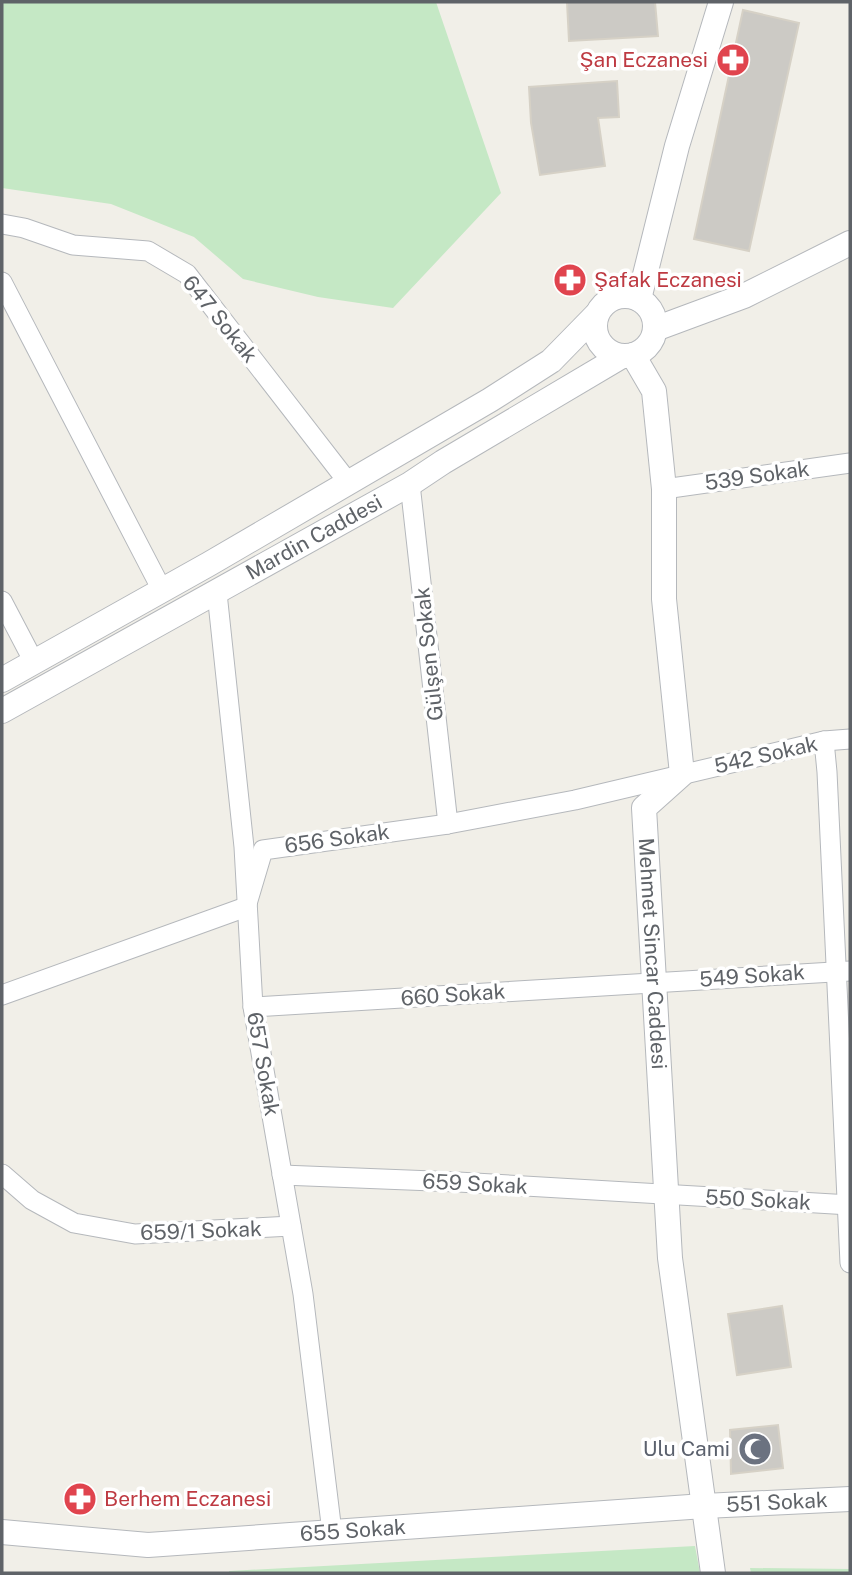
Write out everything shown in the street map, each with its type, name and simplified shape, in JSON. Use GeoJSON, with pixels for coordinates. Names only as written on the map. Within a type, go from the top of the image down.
{"type":"FeatureCollection","features":[{"type":"Feature","properties":{"kind":"street"},"geometry":{"type":"LineString","coordinates":[[596,315],[594,324],[598,342],[613,354],[628,356],[648,345],[655,329],[652,312],[639,299],[677,146],[721,2]]}},
{"type":"Feature","properties":{"kind":"street","name":"647 Sokak"},"geometry":{"type":"LineString","coordinates":[[2,224],[24,228],[73,245],[148,251],[187,274],[348,482]]}},
{"type":"Feature","properties":{"kind":"street"},"geometry":{"type":"LineString","coordinates":[[655,329],[744,296],[850,243]]}},
{"type":"Feature","properties":{"kind":"street"},"geometry":{"type":"LineString","coordinates":[[2,282],[162,590]]}},
{"type":"Feature","properties":{"kind":"street","name":"Mardin Caddesi"},"geometry":{"type":"LineString","coordinates":[[2,680],[348,482],[551,361],[596,315],[601,306],[618,296],[629,295],[639,299]]}},
{"type":"Feature","properties":{"kind":"street"},"geometry":{"type":"LineString","coordinates":[[628,356],[654,391],[664,489],[664,599],[682,774]]}},
{"type":"Feature","properties":{"kind":"street","name":"Mardin Caddesi"},"geometry":{"type":"LineString","coordinates":[[2,711],[218,593],[628,356]]}},
{"type":"Feature","properties":{"kind":"street","name":"539 Sokak"},"geometry":{"type":"LineString","coordinates":[[664,489],[850,463]]}},
{"type":"Feature","properties":{"kind":"street","name":"Gülşen Sokak"},"geometry":{"type":"LineString","coordinates":[[410,484],[448,824]]}},
{"type":"Feature","properties":{"kind":"street","name":"657 Sokak"},"geometry":{"type":"LineString","coordinates":[[218,593],[243,847],[253,1007],[303,1294],[332,1532]]}},
{"type":"Feature","properties":{"kind":"street"},"geometry":{"type":"LineString","coordinates":[[2,601],[34,662]]}},
{"type":"Feature","properties":{"kind":"street","name":"542 Sokak"},"geometry":{"type":"LineString","coordinates":[[682,774],[824,741],[850,739]]}},
{"type":"Feature","properties":{"kind":"street"},"geometry":{"type":"LineString","coordinates":[[824,741],[844,971],[850,1263]]}},
{"type":"Feature","properties":{"kind":"street","name":"656 Sokak"},"geometry":{"type":"LineString","coordinates":[[246,907],[263,850],[448,824],[575,800],[682,774]]}},
{"type":"Feature","properties":{"kind":"street","name":"Mehmet Sincar Caddesi"},"geometry":{"type":"LineString","coordinates":[[682,774],[644,808],[670,1258],[713,1573]]}},
{"type":"Feature","properties":{"kind":"street"},"geometry":{"type":"LineString","coordinates":[[2,995],[246,907]]}},
{"type":"Feature","properties":{"kind":"street","name":"549 Sokak"},"geometry":{"type":"LineString","coordinates":[[654,983],[844,971]]}},
{"type":"Feature","properties":{"kind":"street","name":"660 Sokak"},"geometry":{"type":"LineString","coordinates":[[253,1007],[654,983]]}},
{"type":"Feature","properties":{"kind":"street","name":"659/1 Sokak"},"geometry":{"type":"LineString","coordinates":[[2,1174],[32,1200],[74,1223],[135,1234],[291,1226]]}},
{"type":"Feature","properties":{"kind":"street","name":"659 Sokak"},"geometry":{"type":"LineString","coordinates":[[282,1175],[667,1195]]}},
{"type":"Feature","properties":{"kind":"street","name":"550 Sokak"},"geometry":{"type":"LineString","coordinates":[[667,1195],[849,1205]]}},
{"type":"Feature","properties":{"kind":"street","name":"551 Sokak"},"geometry":{"type":"LineString","coordinates":[[704,1506],[850,1499]]}},
{"type":"Feature","properties":{"kind":"street","name":"655 Sokak"},"geometry":{"type":"LineString","coordinates":[[2,1532],[148,1545],[704,1506]]}},
{"type":"Feature","properties":{"kind":"green space"},"geometry":{"type":"Polygon","coordinates":[[[2,2],[436,2],[501,193],[393,308],[318,297],[243,279],[194,237],[111,204],[2,188],[2,2]]]}},
{"type":"Feature","properties":{"kind":"green space"},"geometry":{"type":"Polygon","coordinates":[[[695,1546],[700,1573],[229,1573],[229,1571],[695,1546]]]}},
{"type":"Feature","properties":{"kind":"green space"},"geometry":{"type":"Polygon","coordinates":[[[750,1568],[850,1569],[850,1573],[751,1573],[750,1568]]]}},
{"type":"Feature","properties":{"kind":"building"},"geometry":{"type":"Polygon","coordinates":[[[567,2],[655,2],[658,36],[569,41],[567,2]]]}},
{"type":"Feature","properties":{"kind":"building"},"geometry":{"type":"Polygon","coordinates":[[[743,10],[799,23],[749,251],[694,239],[743,10]]]}},
{"type":"Feature","properties":{"kind":"building"},"geometry":{"type":"Polygon","coordinates":[[[617,81],[619,117],[598,118],[605,166],[540,175],[531,123],[529,87],[617,81]]]}},
{"type":"Feature","properties":{"kind":"building"},"geometry":{"type":"Polygon","coordinates":[[[782,1306],[791,1367],[737,1375],[728,1314],[782,1306]]]}},
{"type":"Feature","properties":{"kind":"building","name":"Ulu Cami"},"geometry":{"type":"Polygon","coordinates":[[[778,1425],[783,1468],[731,1474],[730,1430],[778,1425]]]}},
{"type":"Feature","properties":{"kind":"place","name":"Şan Eczanesi"},"geometry":{"type":"Point","coordinates":[733,60]}},
{"type":"Feature","properties":{"kind":"place","name":"Şafak Eczanesi"},"geometry":{"type":"Point","coordinates":[570,280]}},
{"type":"Feature","properties":{"kind":"place","name":"Ulu Cami"},"geometry":{"type":"Point","coordinates":[755,1449]}},
{"type":"Feature","properties":{"kind":"place","name":"Berhem Eczanesi"},"geometry":{"type":"Point","coordinates":[80,1499]}}]}
